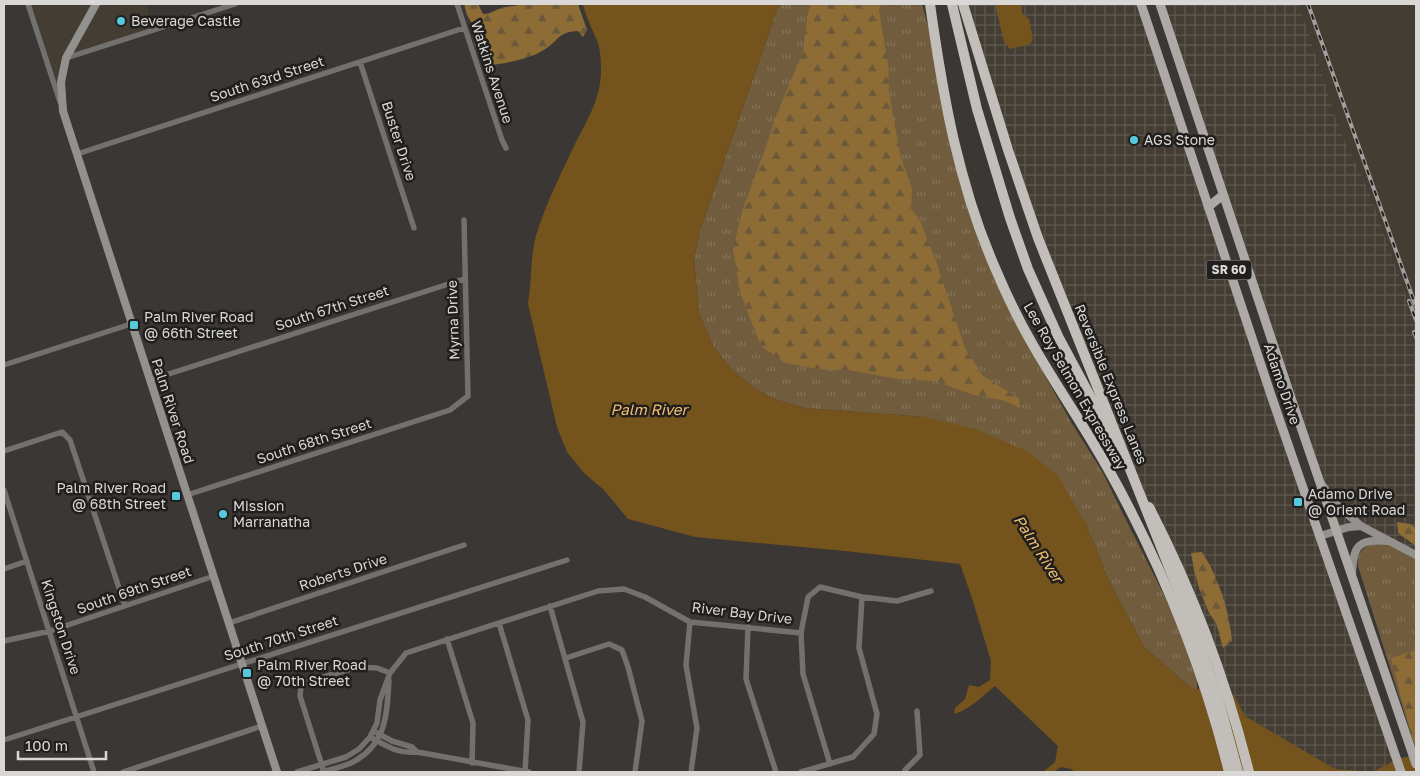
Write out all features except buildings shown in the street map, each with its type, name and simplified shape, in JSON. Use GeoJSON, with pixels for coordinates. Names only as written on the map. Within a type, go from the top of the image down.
{"type":"FeatureCollection","features":[{"type":"Feature","properties":{"kind":"highway","name":"Lee Roy Selmon Expressway"},"geometry":{"type":"LineString","coordinates":[[930,4],[945,100],[955,149],[965,186],[986,246],[1006,294],[1026,333],[1107,467],[1148,545],[1172,600],[1201,676],[1228,772]]}},
{"type":"Feature","properties":{"kind":"highway","name":"Lee Roy Selmon Expressway"},"geometry":{"type":"LineString","coordinates":[[952,4],[967,74],[987,146],[1032,278],[1066,354],[1178,564],[1216,662],[1249,772]]}},
{"type":"Feature","properties":{"kind":"highway","name":"Reversible Express Lanes"},"geometry":{"type":"LineString","coordinates":[[963,4],[1032,223],[1198,640],[1218,698],[1238,772]]}},
{"type":"Feature","properties":{"kind":"main road","name":"Adamo Drive"},"geometry":{"type":"LineString","coordinates":[[1141,4],[1272,398],[1401,772]]}},
{"type":"Feature","properties":{"kind":"main road","name":"Adamo Drive"},"geometry":{"type":"LineString","coordinates":[[1160,4],[1319,482],[1416,764]]}},
{"type":"Feature","properties":{"kind":"main road"},"geometry":{"type":"LineString","coordinates":[[1148,24],[1165,18]]}},
{"type":"Feature","properties":{"kind":"main road"},"geometry":{"type":"LineString","coordinates":[[1208,207],[1223,195]]}},
{"type":"Feature","properties":{"kind":"main road"},"geometry":{"type":"LineString","coordinates":[[1272,398],[1289,392]]}},
{"type":"Feature","properties":{"kind":"street"},"geometry":{"type":"LineString","coordinates":[[28,4],[63,111]]}},
{"type":"Feature","properties":{"kind":"street","name":"Palm River Road"},"geometry":{"type":"LineString","coordinates":[[96,4],[66,58],[61,82],[63,111],[277,772]]}},
{"type":"Feature","properties":{"kind":"street"},"geometry":{"type":"LineString","coordinates":[[66,58],[235,4]]}},
{"type":"Feature","properties":{"kind":"street","name":"Watkins Avenue"},"geometry":{"type":"LineString","coordinates":[[457,4],[506,148]]}},
{"type":"Feature","properties":{"kind":"street","name":"South 63rd Street"},"geometry":{"type":"LineString","coordinates":[[76,154],[464,28]]}},
{"type":"Feature","properties":{"kind":"street","name":"Buster Drive"},"geometry":{"type":"LineString","coordinates":[[360,62],[414,228]]}},
{"type":"Feature","properties":{"kind":"street","name":"Myrna Drive"},"geometry":{"type":"LineString","coordinates":[[450,410],[468,396],[464,220]]}},
{"type":"Feature","properties":{"kind":"street","name":"South 67th Street"},"geometry":{"type":"LineString","coordinates":[[150,380],[464,279]]}},
{"type":"Feature","properties":{"kind":"street"},"geometry":{"type":"LineString","coordinates":[[4,365],[132,324]]}},
{"type":"Feature","properties":{"kind":"street","name":"South 68th Street"},"geometry":{"type":"LineString","coordinates":[[187,495],[450,410]]}},
{"type":"Feature","properties":{"kind":"street"},"geometry":{"type":"LineString","coordinates":[[4,451],[62,432],[70,440],[125,606]]}},
{"type":"Feature","properties":{"kind":"street"},"geometry":{"type":"LineString","coordinates":[[1319,482],[1337,504],[1361,526],[1416,555]]}},
{"type":"Feature","properties":{"kind":"street","name":"Kingston Drive"},"geometry":{"type":"LineString","coordinates":[[4,490],[94,772]]}},
{"type":"Feature","properties":{"kind":"street"},"geometry":{"type":"LineString","coordinates":[[1320,538],[1349,527],[1361,526]]}},
{"type":"Feature","properties":{"kind":"street"},"geometry":{"type":"LineString","coordinates":[[1352,577],[1353,556],[1360,545],[1375,540],[1391,541]]}},
{"type":"Feature","properties":{"kind":"street","name":"Roberts Drive"},"geometry":{"type":"LineString","coordinates":[[229,623],[464,545]]}},
{"type":"Feature","properties":{"kind":"street","name":"South 70th Street"},"geometry":{"type":"LineString","coordinates":[[4,740],[567,560]]}},
{"type":"Feature","properties":{"kind":"street"},"geometry":{"type":"LineString","coordinates":[[4,569],[27,561]]}},
{"type":"Feature","properties":{"kind":"street","name":"South 69th Street"},"geometry":{"type":"LineString","coordinates":[[4,641],[50,631],[214,576]]}},
{"type":"Feature","properties":{"kind":"street","name":"River Bay Drive"},"geometry":{"type":"LineString","coordinates":[[375,736],[380,700],[390,673],[406,653],[598,591],[624,589],[646,597],[690,622],[801,633],[808,597],[820,587],[862,597],[897,601],[931,591]]}},
{"type":"Feature","properties":{"kind":"street"},"geometry":{"type":"LineString","coordinates":[[801,772],[853,757],[874,734],[877,714],[859,648],[862,597]]}},
{"type":"Feature","properties":{"kind":"street"},"geometry":{"type":"LineString","coordinates":[[550,606],[583,722],[579,772]]}},
{"type":"Feature","properties":{"kind":"street"},"geometry":{"type":"LineString","coordinates":[[690,622],[686,665],[697,728],[691,772]]}},
{"type":"Feature","properties":{"kind":"street"},"geometry":{"type":"LineString","coordinates":[[499,623],[528,720],[526,772]]}},
{"type":"Feature","properties":{"kind":"street"},"geometry":{"type":"LineString","coordinates":[[748,627],[746,678],[776,772]]}},
{"type":"Feature","properties":{"kind":"street"},"geometry":{"type":"LineString","coordinates":[[801,633],[803,674],[830,764]]}},
{"type":"Feature","properties":{"kind":"street"},"geometry":{"type":"LineString","coordinates":[[447,639],[473,723],[472,763]]}},
{"type":"Feature","properties":{"kind":"street"},"geometry":{"type":"LineString","coordinates":[[566,658],[609,644],[622,650],[642,721],[635,772]]}},
{"type":"Feature","properties":{"kind":"street"},"geometry":{"type":"LineString","coordinates":[[375,736],[368,751],[352,762],[323,772],[300,696],[301,687],[307,682],[357,667],[377,668],[390,673]]}},
{"type":"Feature","properties":{"kind":"street"},"geometry":{"type":"LineString","coordinates":[[906,772],[905,770],[920,755],[917,711]]}},
{"type":"Feature","properties":{"kind":"street"},"geometry":{"type":"LineString","coordinates":[[123,772],[262,726]]}},
{"type":"Feature","properties":{"kind":"street"},"geometry":{"type":"LineString","coordinates":[[375,736],[386,747],[405,753],[417,752],[529,772]]}},
{"type":"Feature","properties":{"kind":"street"},"geometry":{"type":"LineString","coordinates":[[297,772],[346,757],[375,736]]}},
{"type":"Feature","properties":{"kind":"shaded area"},"geometry":{"type":"Polygon","coordinates":[[[28,4],[95,4],[67,54],[60,93],[28,4]]]}},
{"type":"Feature","properties":{"kind":"shaded area"},"geometry":{"type":"Polygon","coordinates":[[[97,4],[146,4],[154,30],[68,57],[97,4]]]}},
{"type":"Feature","properties":{"kind":"shaded area"},"geometry":{"type":"Polygon","coordinates":[[[963,4],[1143,4],[1394,761],[1372,772],[1335,769],[1245,716],[1234,695],[1227,689],[1055,289],[963,4]]]}},
{"type":"Feature","properties":{"kind":"shaded area"},"geometry":{"type":"Polygon","coordinates":[[[1164,4],[1299,4],[1340,131],[1369,191],[1416,324],[1416,553],[1358,525],[1338,528],[1164,4]]]}},
{"type":"Feature","properties":{"kind":"shaded area"},"geometry":{"type":"Polygon","coordinates":[[[1299,4],[1416,4],[1416,324],[1369,191],[1340,131],[1299,4]]]}},
{"type":"Feature","properties":{"kind":"green space"},"geometry":{"type":"Polygon","coordinates":[[[464,4],[478,4],[483,14],[521,4],[578,4],[587,30],[583,37],[578,31],[566,33],[537,54],[523,59],[485,65],[475,46],[473,37],[475,29],[467,15],[464,4]]]}},
{"type":"Feature","properties":{"kind":"green space"},"geometry":{"type":"Polygon","coordinates":[[[779,4],[922,4],[980,218],[1039,365],[1071,422],[1103,473],[1168,603],[1188,649],[1197,677],[1197,691],[1144,647],[1109,581],[1086,524],[925,417],[805,408],[777,400],[754,388],[731,369],[713,346],[699,314],[694,259],[700,230],[779,4]]]}},
{"type":"Feature","properties":{"kind":"green space"},"geometry":{"type":"Polygon","coordinates":[[[811,4],[878,4],[888,65],[889,92],[900,154],[912,189],[911,208],[920,221],[936,261],[965,348],[983,376],[1019,398],[1020,408],[1002,400],[974,395],[935,381],[898,379],[848,370],[817,369],[785,363],[761,346],[740,292],[733,249],[743,208],[776,116],[803,52],[807,16],[811,4]]]}},
{"type":"Feature","properties":{"kind":"green space"},"geometry":{"type":"Polygon","coordinates":[[[1397,522],[1410,524],[1416,528],[1416,546],[1398,533],[1397,522]]]}},
{"type":"Feature","properties":{"kind":"green space"},"geometry":{"type":"Polygon","coordinates":[[[1384,541],[1416,555],[1416,750],[1358,566],[1359,555],[1365,548],[1384,541]]]}},
{"type":"Feature","properties":{"kind":"green space"},"geometry":{"type":"Polygon","coordinates":[[[1202,552],[1218,583],[1228,618],[1232,641],[1223,648],[1216,623],[1209,613],[1194,570],[1191,553],[1202,552]]]}},
{"type":"Feature","properties":{"kind":"green space"},"geometry":{"type":"Polygon","coordinates":[[[1416,650],[1416,742],[1413,741],[1391,658],[1416,650]]]}},
{"type":"Feature","properties":{"kind":"water","name":"Palm River"},"geometry":{"type":"Polygon","coordinates":[[[583,4],[779,4],[700,230],[694,259],[699,314],[713,346],[731,369],[754,388],[777,400],[805,408],[925,417],[975,429],[1027,451],[1058,476],[1086,524],[1109,581],[1144,647],[1189,686],[1197,690],[1207,680],[1221,685],[1234,695],[1245,716],[1335,769],[1372,772],[1075,772],[1061,767],[1053,772],[1043,772],[1055,762],[1058,746],[995,686],[971,706],[954,714],[955,708],[965,699],[969,685],[979,687],[990,680],[991,661],[960,564],[695,537],[628,519],[604,490],[584,473],[567,452],[557,427],[528,304],[536,236],[548,202],[595,103],[600,83],[599,47],[583,4]]]}},
{"type":"Feature","properties":{"kind":"water"},"geometry":{"type":"Polygon","coordinates":[[[995,4],[1022,4],[1022,13],[1029,19],[1033,39],[1030,44],[1010,49],[1004,42],[995,4]]]}},
{"type":"Feature","properties":{"kind":"water"},"geometry":{"type":"Polygon","coordinates":[[[1416,756],[1416,772],[1372,772],[1400,758],[1416,756]]]}},
{"type":"Feature","properties":{"kind":"railway"},"geometry":{"type":"LineString","coordinates":[[1308,4],[1416,307]]}},
{"type":"Feature","properties":{"kind":"railway"},"geometry":{"type":"LineString","coordinates":[[1409,301],[1416,320]]}},
{"type":"Feature","properties":{"kind":"railway"},"geometry":{"type":"LineString","coordinates":[[1414,332],[1416,337]]}},
{"type":"Feature","properties":{"kind":"place","name":"Beverage Castle"},"geometry":{"type":"Point","coordinates":[121,21]}},
{"type":"Feature","properties":{"kind":"place","name":"AGS Stone"},"geometry":{"type":"Point","coordinates":[1134,140]}},
{"type":"Feature","properties":{"kind":"place","name":"Palm River Road @ 66th Street"},"geometry":{"type":"Point","coordinates":[134,325]}},
{"type":"Feature","properties":{"kind":"place","name":"Palm River Road @ 68th Street"},"geometry":{"type":"Point","coordinates":[176,496]}},
{"type":"Feature","properties":{"kind":"place","name":"Adamo Drive @ Orient Road"},"geometry":{"type":"Point","coordinates":[1298,502]}},
{"type":"Feature","properties":{"kind":"place","name":"Mission Marranatha"},"geometry":{"type":"Point","coordinates":[223,514]}},
{"type":"Feature","properties":{"kind":"place","name":"Palm River Road @ 70th Street"},"geometry":{"type":"Point","coordinates":[247,673]}}]}
